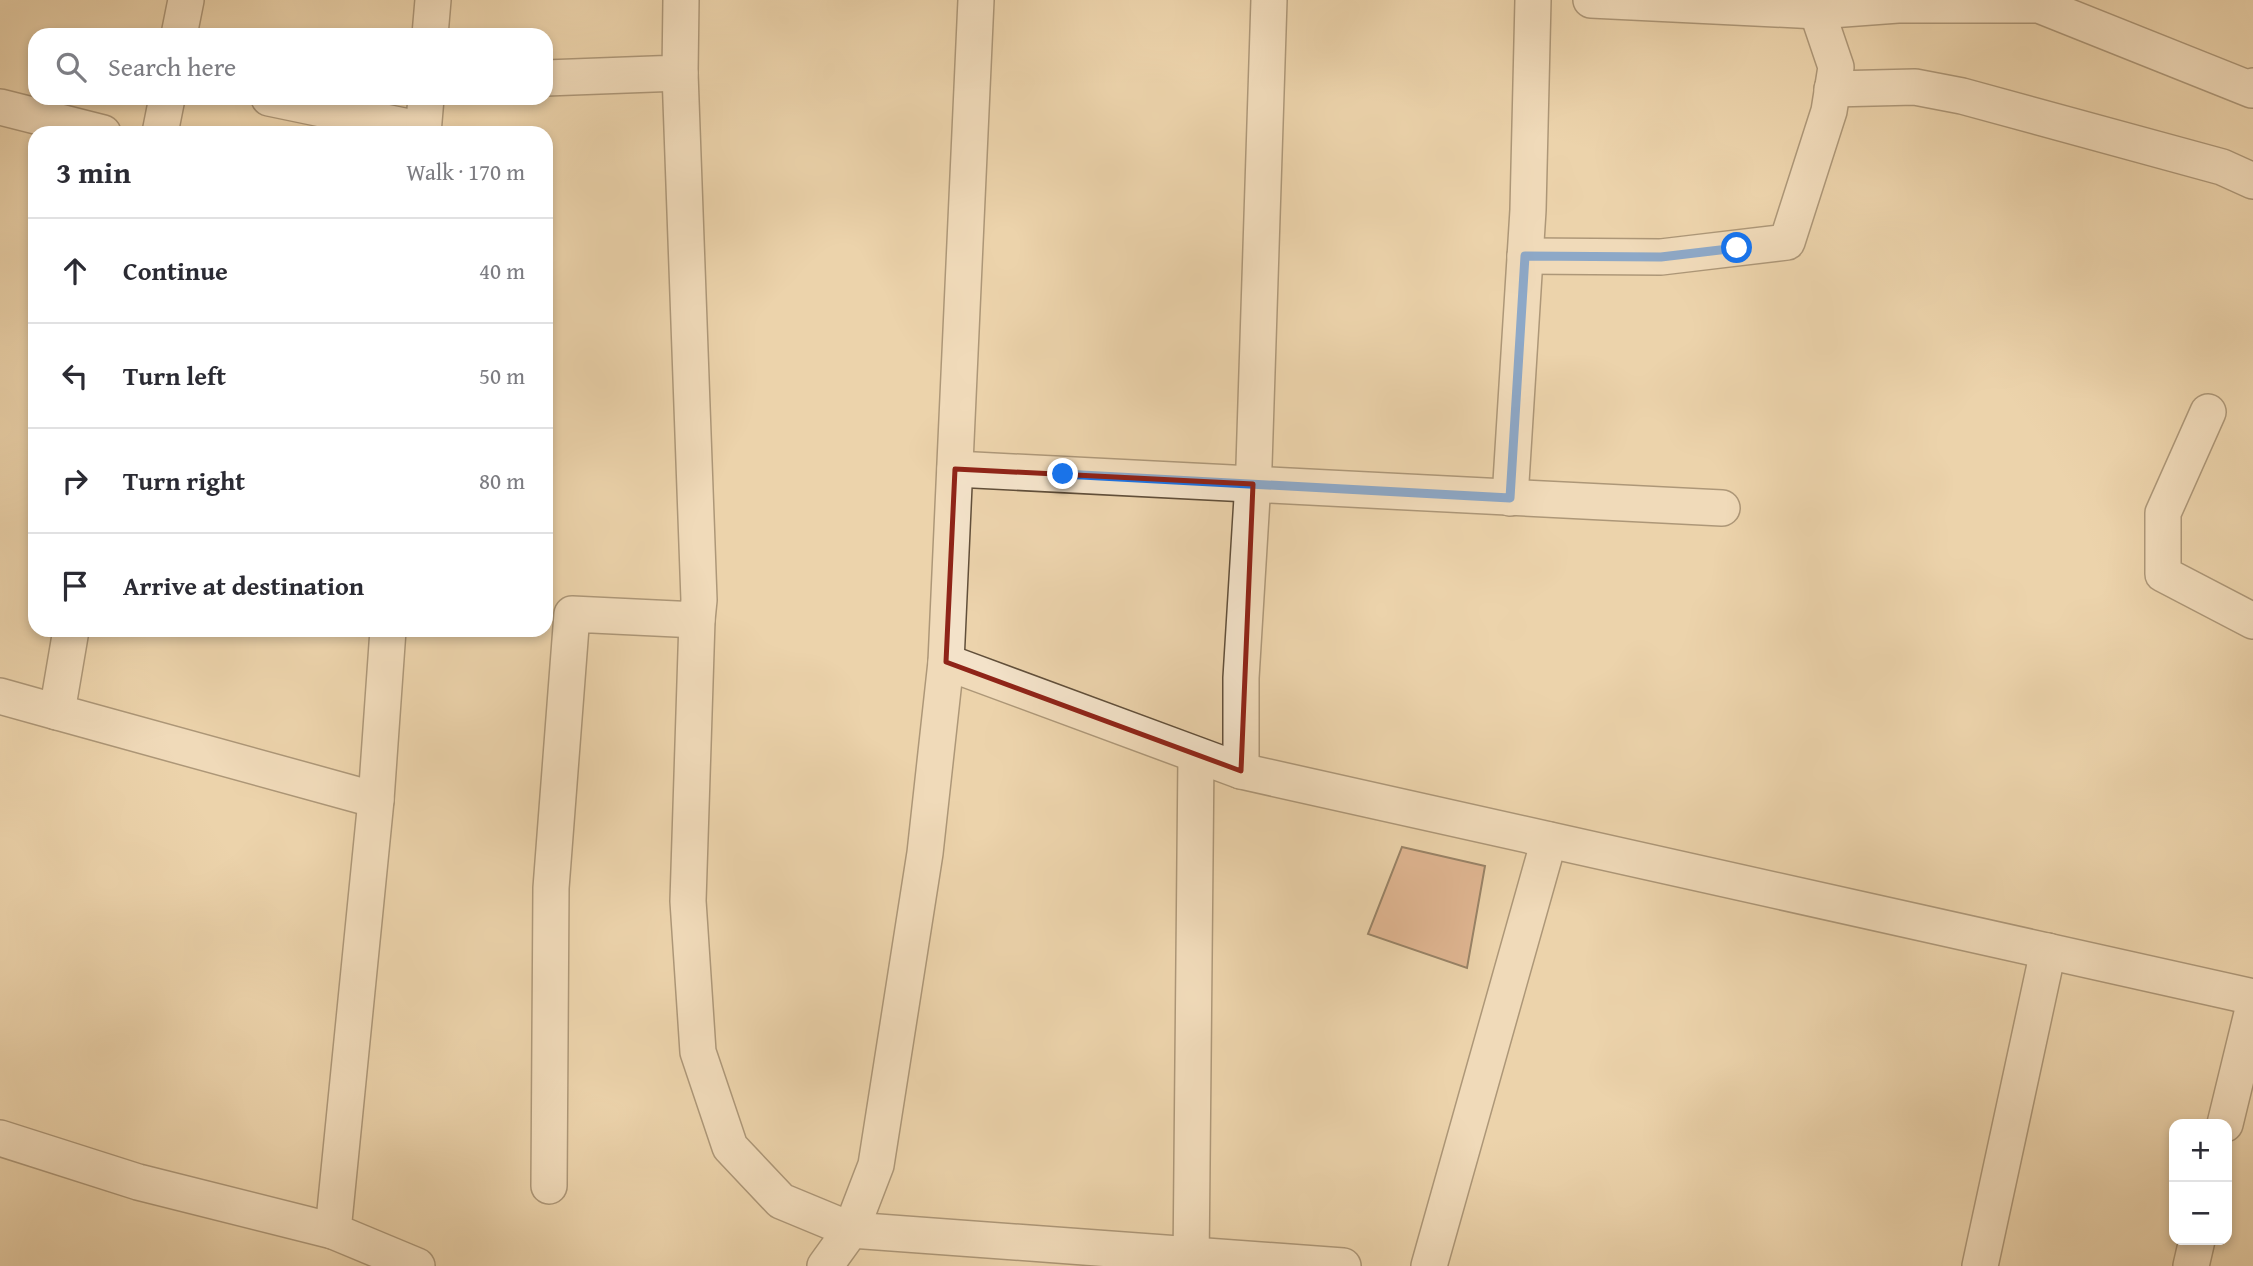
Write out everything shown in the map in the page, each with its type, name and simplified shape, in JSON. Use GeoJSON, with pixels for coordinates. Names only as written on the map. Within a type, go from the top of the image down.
{"type":"FeatureCollection","features":[{"type":"Feature","properties":{"kind":"street"},"geometry":{"type":"LineString","coordinates":[[431,28],[433,0]]}},
{"type":"Feature","properties":{"kind":"street"},"geometry":{"type":"LineString","coordinates":[[681,0],[680,73],[699,600],[696,620],[688,901],[698,1052],[730,1147],[781,1201],[851,1230],[1191,1260],[1343,1266]]}},
{"type":"Feature","properties":{"kind":"street"},"geometry":{"type":"LineString","coordinates":[[825,1266],[851,1230],[876,1165],[925,853],[946,662],[976,0]]}},
{"type":"Feature","properties":{"kind":"street"},"geometry":{"type":"LineString","coordinates":[[1241,771],[1241,677],[1253,484],[1269,0]]}},
{"type":"Feature","properties":{"kind":"street"},"geometry":{"type":"LineString","coordinates":[[1510,498],[1525,256],[1533,0]]}},
{"type":"Feature","properties":{"kind":"street"},"geometry":{"type":"LineString","coordinates":[[1591,0],[1817,11],[1898,5],[2040,3],[2252,90],[2253,86]]}},
{"type":"Feature","properties":{"kind":"street"},"geometry":{"type":"LineString","coordinates":[[1525,256],[1661,257],[1787,242],[1829,111],[1836,67],[1817,11]]}},
{"type":"Feature","properties":{"kind":"street"},"geometry":{"type":"LineString","coordinates":[[553,78],[680,73]]}},
{"type":"Feature","properties":{"kind":"street"},"geometry":{"type":"LineString","coordinates":[[1832,89],[1915,87],[1962,96],[2222,167],[2253,181]]}},
{"type":"Feature","properties":{"kind":"street"},"geometry":{"type":"LineString","coordinates":[[161,126],[166,105]]}},
{"type":"Feature","properties":{"kind":"street"},"geometry":{"type":"LineString","coordinates":[[316,105],[424,121]]}},
{"type":"Feature","properties":{"kind":"street"},"geometry":{"type":"LineString","coordinates":[[0,107],[75,126]]}},
{"type":"Feature","properties":{"kind":"street"},"geometry":{"type":"LineString","coordinates":[[2208,412],[2163,513],[2163,574],[2253,621]]}},
{"type":"Feature","properties":{"kind":"street"},"geometry":{"type":"LineString","coordinates":[[955,469],[1722,508]]}},
{"type":"Feature","properties":{"kind":"street"},"geometry":{"type":"LineString","coordinates":[[549,1186],[551,888],[572,614],[696,620]]}},
{"type":"Feature","properties":{"kind":"street"},"geometry":{"type":"LineString","coordinates":[[57,712],[70,637]]}},
{"type":"Feature","properties":{"kind":"street"},"geometry":{"type":"LineString","coordinates":[[333,1231],[376,800],[388,637]]}},
{"type":"Feature","properties":{"kind":"street"},"geometry":{"type":"LineString","coordinates":[[946,662],[1241,771],[2253,997]]}},
{"type":"Feature","properties":{"kind":"street"},"geometry":{"type":"LineString","coordinates":[[0,696],[376,800]]}},
{"type":"Feature","properties":{"kind":"street"},"geometry":{"type":"LineString","coordinates":[[1191,1260],[1196,755]]}},
{"type":"Feature","properties":{"kind":"street"},"geometry":{"type":"LineString","coordinates":[[1429,1266],[1549,840]]}},
{"type":"Feature","properties":{"kind":"street"},"geometry":{"type":"LineString","coordinates":[[1980,1266],[2048,951]]}},
{"type":"Feature","properties":{"kind":"street"},"geometry":{"type":"LineString","coordinates":[[2226,1119],[2253,1009]]}},
{"type":"Feature","properties":{"kind":"street"},"geometry":{"type":"LineString","coordinates":[[0,1138],[138,1182],[333,1231],[417,1266]]}},
{"type":"Feature","properties":{"kind":"street"},"geometry":{"type":"LineString","coordinates":[[2191,1266],[2196,1245]]}},
{"type":"Feature","properties":{"kind":"highlighted area"},"geometry":{"type":"Polygon","coordinates":[[[955,469],[1253,484],[1241,771],[946,662],[955,469]]]}},
{"type":"Feature","properties":{"kind":"building"},"geometry":{"type":"Polygon","coordinates":[[[1402,847],[1485,866],[1467,968],[1368,934],[1402,847]]]}},
{"type":"Feature","properties":{"kind":"route"},"geometry":{"type":"LineString","coordinates":[[1063,474],[1510,498],[1525,256],[1661,257],[1737,248]]}}]}
